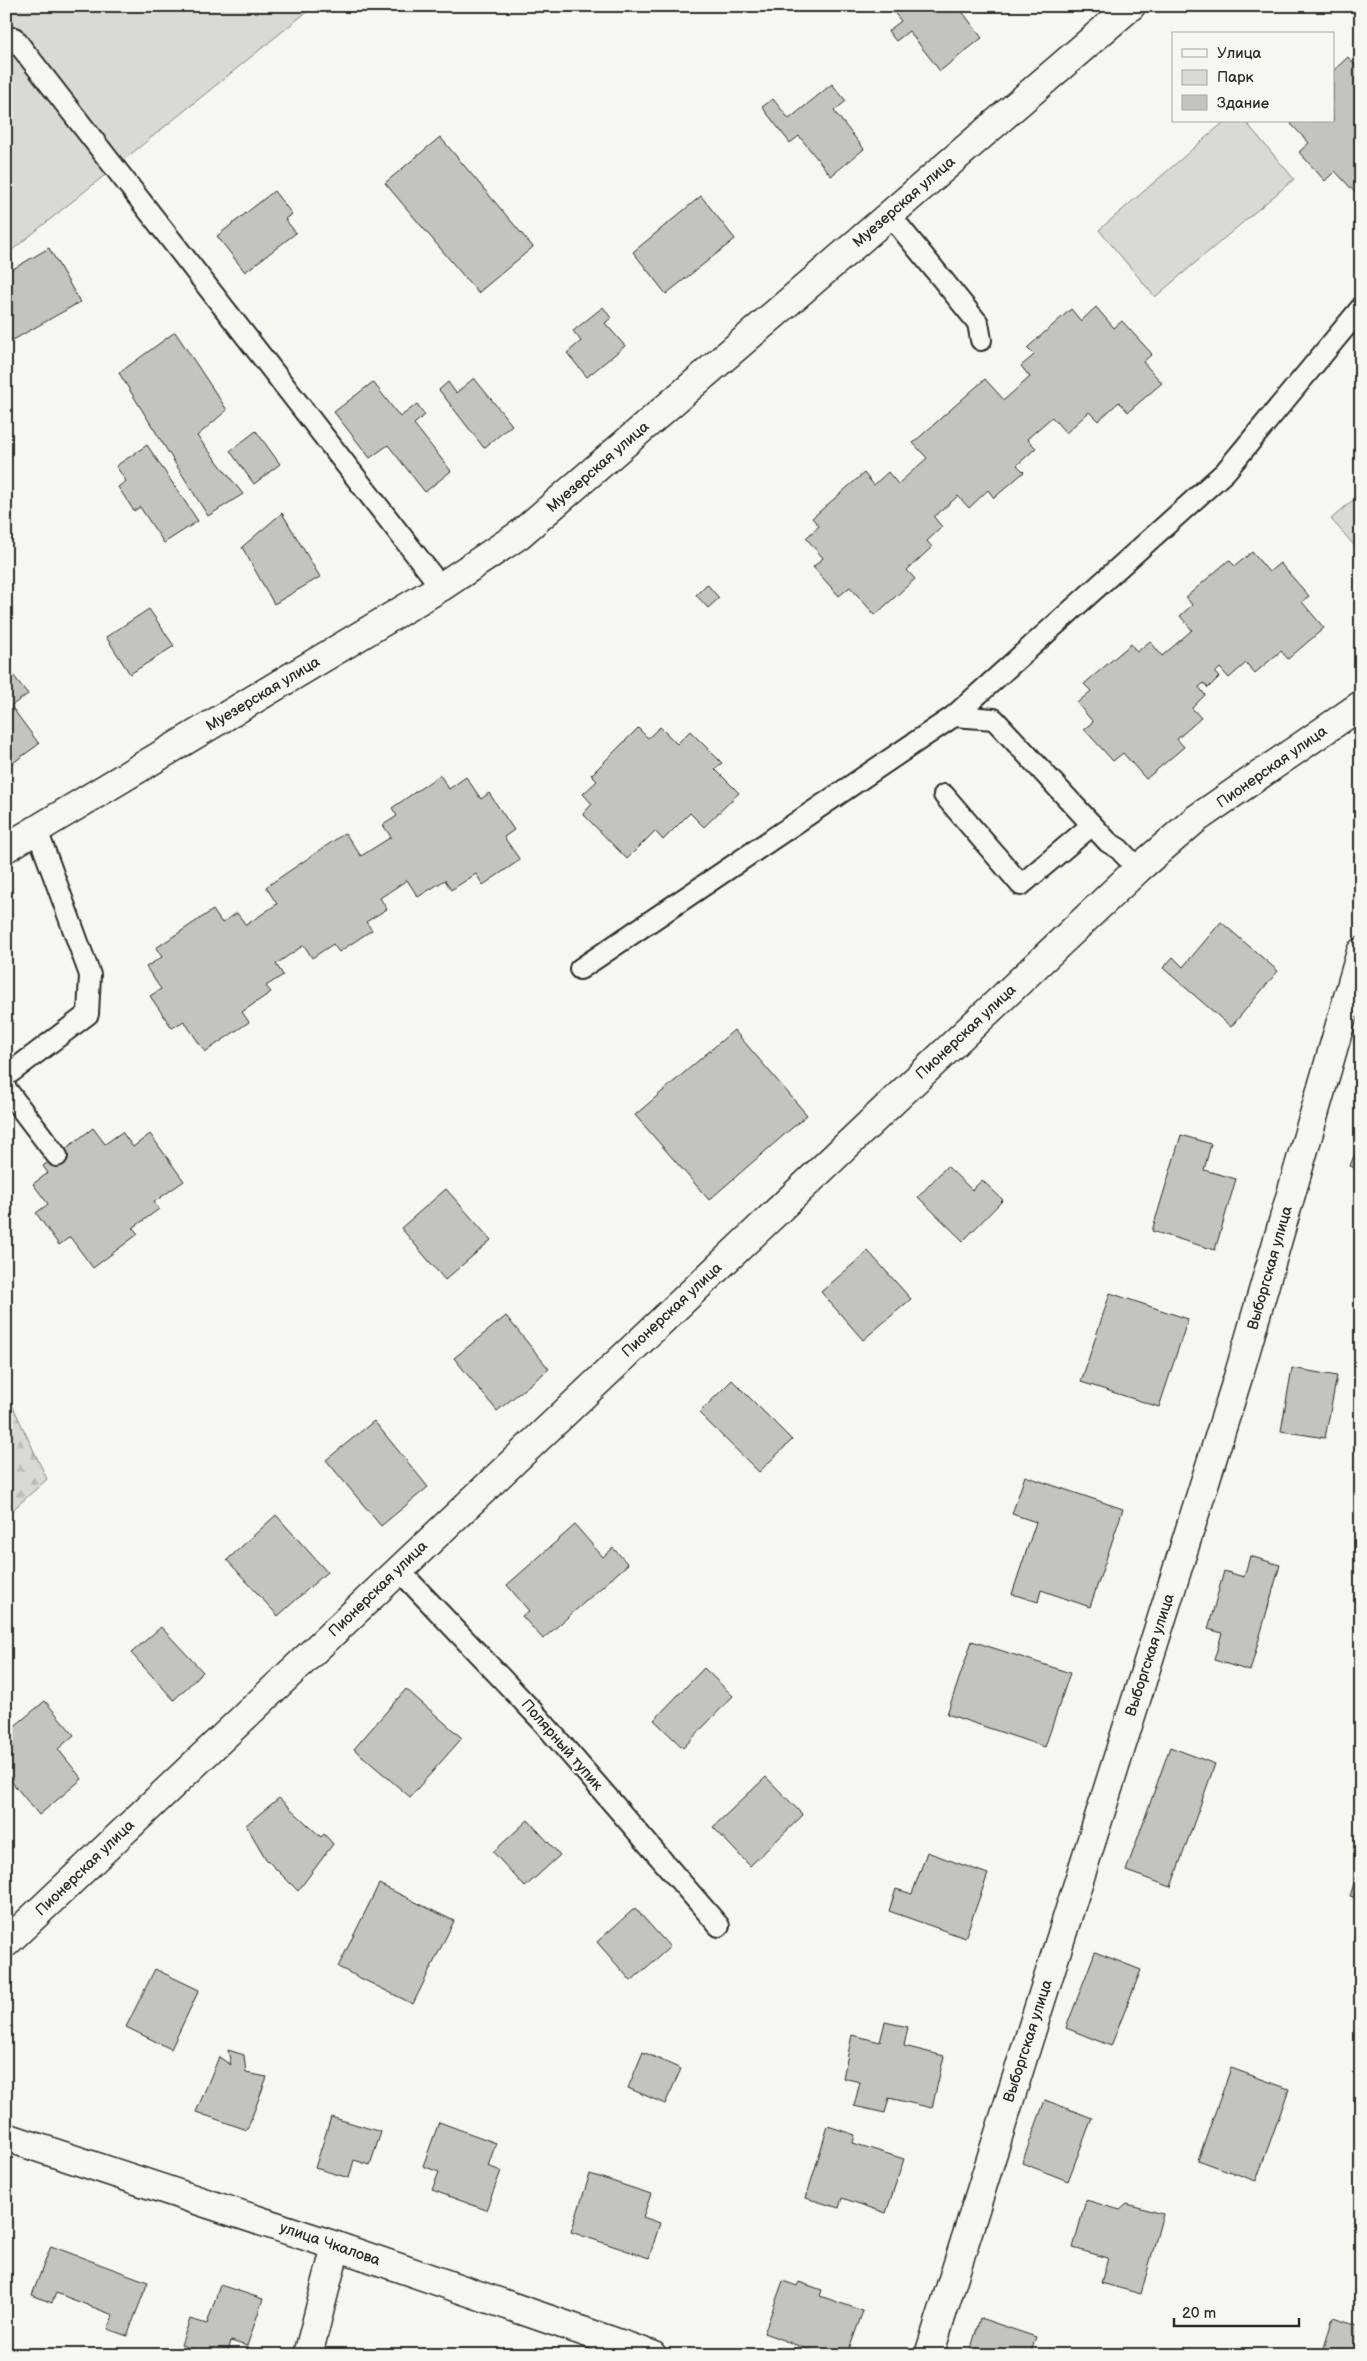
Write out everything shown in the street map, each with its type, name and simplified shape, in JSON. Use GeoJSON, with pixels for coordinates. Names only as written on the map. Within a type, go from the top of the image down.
{"type":"FeatureCollection","features":[{"type":"Feature","properties":{"kind":"street","name":"Муезерская улица"},"geometry":{"type":"LineString","coordinates":[[6,848],[441,587],[519,535],[1131,6]]}},
{"type":"Feature","properties":{"kind":"street","name":"Пионерская улица"},"geometry":{"type":"LineString","coordinates":[[6,1942],[1138,869],[1196,819],[1361,705]]}},
{"type":"Feature","properties":{"kind":"street","name":"Выборгская улица"},"geometry":{"type":"LineString","coordinates":[[928,2355],[1239,1374],[1361,952]]}},
{"type":"Feature","properties":{"kind":"street","name":"улица Чкалова"},"geometry":{"type":"LineString","coordinates":[[6,2137],[336,2246],[652,2355]]}},
{"type":"Feature","properties":{"kind":"street"},"geometry":{"type":"LineString","coordinates":[[308,2355],[336,2246]]}},
{"type":"Feature","properties":{"kind":"lane"},"geometry":{"type":"LineString","coordinates":[[14,38],[441,587]]}},
{"type":"Feature","properties":{"kind":"lane"},"geometry":{"type":"LineString","coordinates":[[890,214],[978,323],[981,340]]}},
{"type":"Feature","properties":{"kind":"lane"},"geometry":{"type":"LineString","coordinates":[[580,969],[954,716],[1225,472],[1361,308]]}},
{"type":"Feature","properties":{"kind":"lane"},"geometry":{"type":"LineString","coordinates":[[954,716],[994,719],[1092,825],[1138,869]]}},
{"type":"Feature","properties":{"kind":"lane"},"geometry":{"type":"LineString","coordinates":[[944,795],[1021,885],[1092,825]]}},
{"type":"Feature","properties":{"kind":"lane"},"geometry":{"type":"LineString","coordinates":[[6,1076],[88,1014],[90,975],[37,830]]}},
{"type":"Feature","properties":{"kind":"lane"},"geometry":{"type":"LineString","coordinates":[[6,1089],[57,1156]]}},
{"type":"Feature","properties":{"kind":"lane","name":"Полярный тупик"},"geometry":{"type":"LineString","coordinates":[[398,1569],[540,1719],[719,1926]]}},
{"type":"Feature","properties":{"kind":"green space"},"geometry":{"type":"Polygon","coordinates":[[[6,6],[314,6],[6,255],[6,6]]]}},
{"type":"Feature","properties":{"kind":"green space"},"geometry":{"type":"Polygon","coordinates":[[[1224,122],[1246,122],[1294,179],[1155,297],[1099,230],[1224,122]]]}},
{"type":"Feature","properties":{"kind":"green space"},"geometry":{"type":"Polygon","coordinates":[[[1361,493],[1361,553],[1331,519],[1361,493]]]}},
{"type":"Feature","properties":{"kind":"green space"},"geometry":{"type":"Polygon","coordinates":[[[6,1392],[47,1479],[6,1516],[6,1392]]]}},
{"type":"Feature","properties":{"kind":"building"},"geometry":{"type":"Polygon","coordinates":[[[889,6],[958,6],[982,38],[940,71],[909,31],[896,41],[888,31],[901,21],[889,6]]]}},
{"type":"Feature","properties":{"kind":"building"},"geometry":{"type":"Polygon","coordinates":[[[1348,57],[1359,69],[1361,67],[1361,199],[1335,171],[1325,181],[1299,152],[1309,143],[1291,124],[1293,122],[1334,122],[1334,70],[1348,57]]]}},
{"type":"Feature","properties":{"kind":"building"},"geometry":{"type":"Polygon","coordinates":[[[832,84],[846,101],[834,111],[864,149],[831,176],[799,136],[790,143],[762,107],[773,99],[789,119],[832,84]]]}},
{"type":"Feature","properties":{"kind":"building"},"geometry":{"type":"Polygon","coordinates":[[[440,137],[533,247],[478,293],[385,183],[440,137]]]}},
{"type":"Feature","properties":{"kind":"building"},"geometry":{"type":"Polygon","coordinates":[[[274,191],[292,214],[285,219],[296,233],[245,272],[217,236],[274,191]]]}},
{"type":"Feature","properties":{"kind":"building"},"geometry":{"type":"Polygon","coordinates":[[[701,196],[735,239],[666,294],[633,252],[701,196]]]}},
{"type":"Feature","properties":{"kind":"building"},"geometry":{"type":"Polygon","coordinates":[[[49,248],[80,302],[6,344],[6,273],[49,248]]]}},
{"type":"Feature","properties":{"kind":"building"},"geometry":{"type":"Polygon","coordinates":[[[603,307],[611,318],[605,323],[625,346],[587,377],[567,353],[581,341],[573,331],[603,307]]]}},
{"type":"Feature","properties":{"kind":"building"},"geometry":{"type":"Polygon","coordinates":[[[1096,307],[1114,328],[1122,321],[1152,354],[1143,362],[1162,383],[1128,412],[1119,402],[1098,421],[1089,412],[1066,433],[1052,417],[1027,439],[1036,448],[1017,465],[1024,472],[994,498],[988,490],[969,508],[958,496],[934,517],[942,527],[927,541],[932,547],[907,570],[915,579],[875,615],[850,587],[839,596],[813,567],[823,558],[806,538],[819,526],[812,518],[864,473],[874,485],[888,472],[898,484],[927,458],[913,443],[985,379],[1004,400],[1030,377],[1021,366],[1034,355],[1027,348],[1071,309],[1081,321],[1096,307]]]}},
{"type":"Feature","properties":{"kind":"building"},"geometry":{"type":"Polygon","coordinates":[[[175,332],[227,410],[197,436],[243,494],[208,516],[119,373],[175,332]]]}},
{"type":"Feature","properties":{"kind":"building"},"geometry":{"type":"Polygon","coordinates":[[[474,378],[512,425],[484,448],[439,390],[448,382],[456,393],[474,378]]]}},
{"type":"Feature","properties":{"kind":"building"},"geometry":{"type":"Polygon","coordinates":[[[373,382],[400,417],[417,404],[425,415],[414,424],[451,471],[425,492],[388,445],[370,458],[334,412],[373,382]]]}},
{"type":"Feature","properties":{"kind":"building"},"geometry":{"type":"Polygon","coordinates":[[[256,431],[280,464],[254,484],[230,451],[256,431]]]}},
{"type":"Feature","properties":{"kind":"building"},"geometry":{"type":"Polygon","coordinates":[[[147,445],[198,521],[164,543],[140,507],[134,511],[118,487],[126,481],[116,466],[147,445]]]}},
{"type":"Feature","properties":{"kind":"building"},"geometry":{"type":"Polygon","coordinates":[[[282,513],[320,577],[274,604],[242,547],[282,513]]]}},
{"type":"Feature","properties":{"kind":"building"},"geometry":{"type":"Polygon","coordinates":[[[1252,552],[1269,572],[1280,563],[1309,596],[1302,602],[1324,628],[1288,659],[1281,651],[1255,673],[1246,663],[1229,678],[1220,668],[1215,673],[1219,677],[1208,688],[1204,683],[1199,687],[1205,695],[1192,708],[1201,718],[1177,739],[1184,747],[1146,779],[1123,753],[1113,761],[1084,729],[1093,722],[1077,703],[1091,691],[1084,684],[1131,644],[1137,652],[1150,641],[1162,656],[1192,630],[1180,616],[1192,605],[1186,597],[1229,560],[1235,566],[1252,552]]]}},
{"type":"Feature","properties":{"kind":"building"},"geometry":{"type":"Polygon","coordinates":[[[707,584],[719,598],[708,608],[696,595],[707,584]]]}},
{"type":"Feature","properties":{"kind":"building"},"geometry":{"type":"Polygon","coordinates":[[[149,609],[174,646],[130,674],[106,637],[149,609]]]}},
{"type":"Feature","properties":{"kind":"building"},"geometry":{"type":"Polygon","coordinates":[[[13,675],[28,694],[11,706],[39,744],[6,768],[6,680],[13,675]]]}},
{"type":"Feature","properties":{"kind":"building"},"geometry":{"type":"Polygon","coordinates":[[[660,727],[677,744],[690,731],[722,763],[715,769],[739,793],[704,827],[690,813],[663,840],[655,831],[627,859],[583,814],[592,804],[583,794],[597,781],[591,775],[638,728],[648,738],[660,727]]]}},
{"type":"Feature","properties":{"kind":"building"},"geometry":{"type":"Polygon","coordinates":[[[440,775],[449,789],[466,777],[481,799],[489,793],[514,830],[504,837],[520,860],[483,885],[476,874],[451,890],[445,880],[418,897],[407,880],[380,898],[387,909],[366,922],[372,930],[339,952],[333,944],[312,958],[304,945],[276,964],[283,975],[266,986],[271,992],[242,1012],[249,1022],[205,1052],[184,1021],[172,1028],[150,996],[161,989],[146,967],[162,957],[156,948],[213,910],[222,923],[237,913],[246,925],[277,904],[266,887],[345,833],[361,856],[391,837],[383,825],[397,816],[392,808],[440,775]]]}},
{"type":"Feature","properties":{"kind":"building"},"geometry":{"type":"Polygon","coordinates":[[[1221,922],[1278,971],[1231,1027],[1163,968],[1173,957],[1183,967],[1221,922]]]}},
{"type":"Feature","properties":{"kind":"building"},"geometry":{"type":"Polygon","coordinates":[[[734,1030],[807,1115],[709,1200],[635,1115],[734,1030]]]}},
{"type":"Feature","properties":{"kind":"building"},"geometry":{"type":"Polygon","coordinates":[[[93,1128],[105,1144],[122,1132],[133,1147],[150,1134],[184,1181],[154,1202],[159,1209],[133,1228],[138,1234],[93,1268],[70,1237],[59,1245],[36,1213],[48,1204],[33,1184],[48,1173],[43,1166],[93,1128]]]}},
{"type":"Feature","properties":{"kind":"building"},"geometry":{"type":"Polygon","coordinates":[[[1181,1135],[1211,1144],[1204,1170],[1236,1179],[1215,1250],[1152,1231],[1181,1135]]]}},
{"type":"Feature","properties":{"kind":"building"},"geometry":{"type":"Polygon","coordinates":[[[1361,1137],[1361,1170],[1350,1166],[1361,1137]]]}},
{"type":"Feature","properties":{"kind":"building"},"geometry":{"type":"Polygon","coordinates":[[[947,1166],[972,1190],[982,1180],[1003,1200],[963,1241],[918,1197],[947,1166]]]}},
{"type":"Feature","properties":{"kind":"building"},"geometry":{"type":"Polygon","coordinates":[[[446,1189],[491,1240],[445,1280],[401,1228],[446,1189]]]}},
{"type":"Feature","properties":{"kind":"building"},"geometry":{"type":"Polygon","coordinates":[[[868,1251],[911,1299],[863,1340],[821,1292],[868,1251]]]}},
{"type":"Feature","properties":{"kind":"building"},"geometry":{"type":"Polygon","coordinates":[[[1110,1293],[1188,1319],[1159,1407],[1081,1382],[1110,1293]]]}},
{"type":"Feature","properties":{"kind":"building"},"geometry":{"type":"Polygon","coordinates":[[[506,1316],[549,1369],[497,1411],[454,1358],[506,1316]]]}},
{"type":"Feature","properties":{"kind":"building"},"geometry":{"type":"Polygon","coordinates":[[[1292,1368],[1337,1376],[1325,1438],[1281,1431],[1292,1368]]]}},
{"type":"Feature","properties":{"kind":"building"},"geometry":{"type":"Polygon","coordinates":[[[732,1380],[792,1440],[759,1472],[699,1413],[732,1380]]]}},
{"type":"Feature","properties":{"kind":"building"},"geometry":{"type":"Polygon","coordinates":[[[374,1421],[428,1487],[381,1526],[326,1460],[374,1421]]]}},
{"type":"Feature","properties":{"kind":"building"},"geometry":{"type":"Polygon","coordinates":[[[1025,1476],[1123,1509],[1090,1607],[1041,1590],[1038,1602],[1012,1594],[1036,1522],[1012,1514],[1025,1476]]]}},
{"type":"Feature","properties":{"kind":"building"},"geometry":{"type":"Polygon","coordinates":[[[276,1515],[327,1572],[278,1616],[227,1560],[276,1515]]]}},
{"type":"Feature","properties":{"kind":"building"},"geometry":{"type":"Polygon","coordinates":[[[575,1525],[603,1557],[613,1548],[628,1564],[543,1639],[522,1616],[529,1611],[507,1585],[575,1525]]]}},
{"type":"Feature","properties":{"kind":"building"},"geometry":{"type":"Polygon","coordinates":[[[1250,1556],[1280,1565],[1250,1671],[1214,1660],[1222,1633],[1208,1629],[1224,1571],[1244,1577],[1250,1556]]]}},
{"type":"Feature","properties":{"kind":"building"},"geometry":{"type":"Polygon","coordinates":[[[161,1627],[203,1672],[174,1700],[131,1653],[161,1627]]]}},
{"type":"Feature","properties":{"kind":"building"},"geometry":{"type":"Polygon","coordinates":[[[972,1641],[1070,1673],[1045,1747],[947,1714],[972,1641]]]}},
{"type":"Feature","properties":{"kind":"building"},"geometry":{"type":"Polygon","coordinates":[[[704,1668],[733,1696],[683,1748],[654,1720],[704,1668]]]}},
{"type":"Feature","properties":{"kind":"building"},"geometry":{"type":"Polygon","coordinates":[[[406,1689],[462,1738],[410,1797],[354,1749],[406,1689]]]}},
{"type":"Feature","properties":{"kind":"building"},"geometry":{"type":"Polygon","coordinates":[[[45,1701],[74,1735],[58,1749],[82,1779],[39,1815],[6,1775],[6,1733],[45,1701]]]}},
{"type":"Feature","properties":{"kind":"building"},"geometry":{"type":"Polygon","coordinates":[[[1170,1747],[1215,1764],[1171,1887],[1126,1871],[1170,1747]]]}},
{"type":"Feature","properties":{"kind":"building"},"geometry":{"type":"Polygon","coordinates":[[[766,1777],[803,1815],[750,1866],[713,1827],[766,1777]]]}},
{"type":"Feature","properties":{"kind":"building"},"geometry":{"type":"Polygon","coordinates":[[[279,1798],[321,1837],[324,1834],[333,1844],[298,1891],[266,1859],[246,1825],[279,1798]]]}},
{"type":"Feature","properties":{"kind":"building"},"geometry":{"type":"Polygon","coordinates":[[[528,1820],[560,1855],[525,1887],[493,1852],[528,1820]]]}},
{"type":"Feature","properties":{"kind":"building"},"geometry":{"type":"Polygon","coordinates":[[[927,1852],[988,1874],[965,1938],[889,1911],[896,1889],[912,1894],[927,1852]]]}},
{"type":"Feature","properties":{"kind":"building"},"geometry":{"type":"Polygon","coordinates":[[[1361,1862],[1361,1900],[1350,1896],[1361,1862]]]}},
{"type":"Feature","properties":{"kind":"building"},"geometry":{"type":"Polygon","coordinates":[[[379,1884],[454,1921],[413,2004],[338,1967],[379,1884]]]}},
{"type":"Feature","properties":{"kind":"building"},"geometry":{"type":"Polygon","coordinates":[[[635,1908],[670,1947],[631,1981],[597,1942],[635,1908]]]}},
{"type":"Feature","properties":{"kind":"building"},"geometry":{"type":"Polygon","coordinates":[[[1095,1952],[1141,1970],[1111,2046],[1066,2028],[1095,1952]]]}},
{"type":"Feature","properties":{"kind":"building"},"geometry":{"type":"Polygon","coordinates":[[[155,1969],[199,1990],[171,2049],[126,2027],[155,1969]]]}},
{"type":"Feature","properties":{"kind":"building"},"geometry":{"type":"Polygon","coordinates":[[[885,2022],[908,2027],[904,2046],[944,2056],[932,2108],[889,2098],[885,2113],[854,2106],[860,2082],[843,2078],[852,2035],[880,2042],[885,2022]]]}},
{"type":"Feature","properties":{"kind":"building"},"geometry":{"type":"Polygon","coordinates":[[[228,2050],[244,2055],[246,2073],[267,2077],[247,2130],[196,2112],[219,2057],[231,2065],[228,2050]]]}},
{"type":"Feature","properties":{"kind":"building"},"geometry":{"type":"Polygon","coordinates":[[[643,2052],[681,2069],[665,2104],[628,2088],[643,2052]]]}},
{"type":"Feature","properties":{"kind":"building"},"geometry":{"type":"Polygon","coordinates":[[[1231,2068],[1289,2089],[1256,2181],[1198,2160],[1231,2068]]]}},
{"type":"Feature","properties":{"kind":"building"},"geometry":{"type":"Polygon","coordinates":[[[1045,2100],[1092,2118],[1068,2181],[1022,2163],[1045,2100]]]}},
{"type":"Feature","properties":{"kind":"building"},"geometry":{"type":"Polygon","coordinates":[[[331,2117],[381,2132],[370,2165],[354,2160],[349,2178],[315,2168],[331,2117]]]}},
{"type":"Feature","properties":{"kind":"building"},"geometry":{"type":"Polygon","coordinates":[[[439,2122],[496,2143],[488,2166],[501,2171],[486,2210],[432,2190],[439,2172],[423,2166],[439,2122]]]}},
{"type":"Feature","properties":{"kind":"building"},"geometry":{"type":"Polygon","coordinates":[[[828,2126],[855,2135],[853,2143],[904,2159],[886,2213],[842,2198],[839,2208],[806,2198],[828,2126]]]}},
{"type":"Feature","properties":{"kind":"building"},"geometry":{"type":"Polygon","coordinates":[[[590,2174],[651,2194],[643,2217],[660,2223],[649,2258],[571,2232],[590,2174]]]}},
{"type":"Feature","properties":{"kind":"building"},"geometry":{"type":"Polygon","coordinates":[[[1086,2200],[1120,2210],[1127,2204],[1163,2214],[1141,2294],[1101,2283],[1108,2258],[1073,2248],[1086,2200]]]}},
{"type":"Feature","properties":{"kind":"building"},"geometry":{"type":"Polygon","coordinates":[[[51,2246],[148,2282],[127,2336],[108,2329],[113,2315],[56,2293],[52,2303],[32,2295],[51,2246]]]}},
{"type":"Feature","properties":{"kind":"building"},"geometry":{"type":"Polygon","coordinates":[[[783,2281],[797,2286],[799,2282],[822,2290],[820,2296],[863,2311],[847,2355],[823,2355],[764,2333],[783,2281]]]}},
{"type":"Feature","properties":{"kind":"building"},"geometry":{"type":"Polygon","coordinates":[[[220,2285],[263,2299],[247,2346],[231,2341],[227,2355],[211,2355],[181,2345],[190,2319],[207,2324],[220,2285]]]}},
{"type":"Feature","properties":{"kind":"building"},"geometry":{"type":"Polygon","coordinates":[[[1333,2317],[1361,2326],[1361,2355],[1322,2355],[1333,2317]]]}},
{"type":"Feature","properties":{"kind":"building"},"geometry":{"type":"Polygon","coordinates":[[[980,2318],[1036,2337],[1030,2355],[969,2355],[980,2318]]]}}]}
